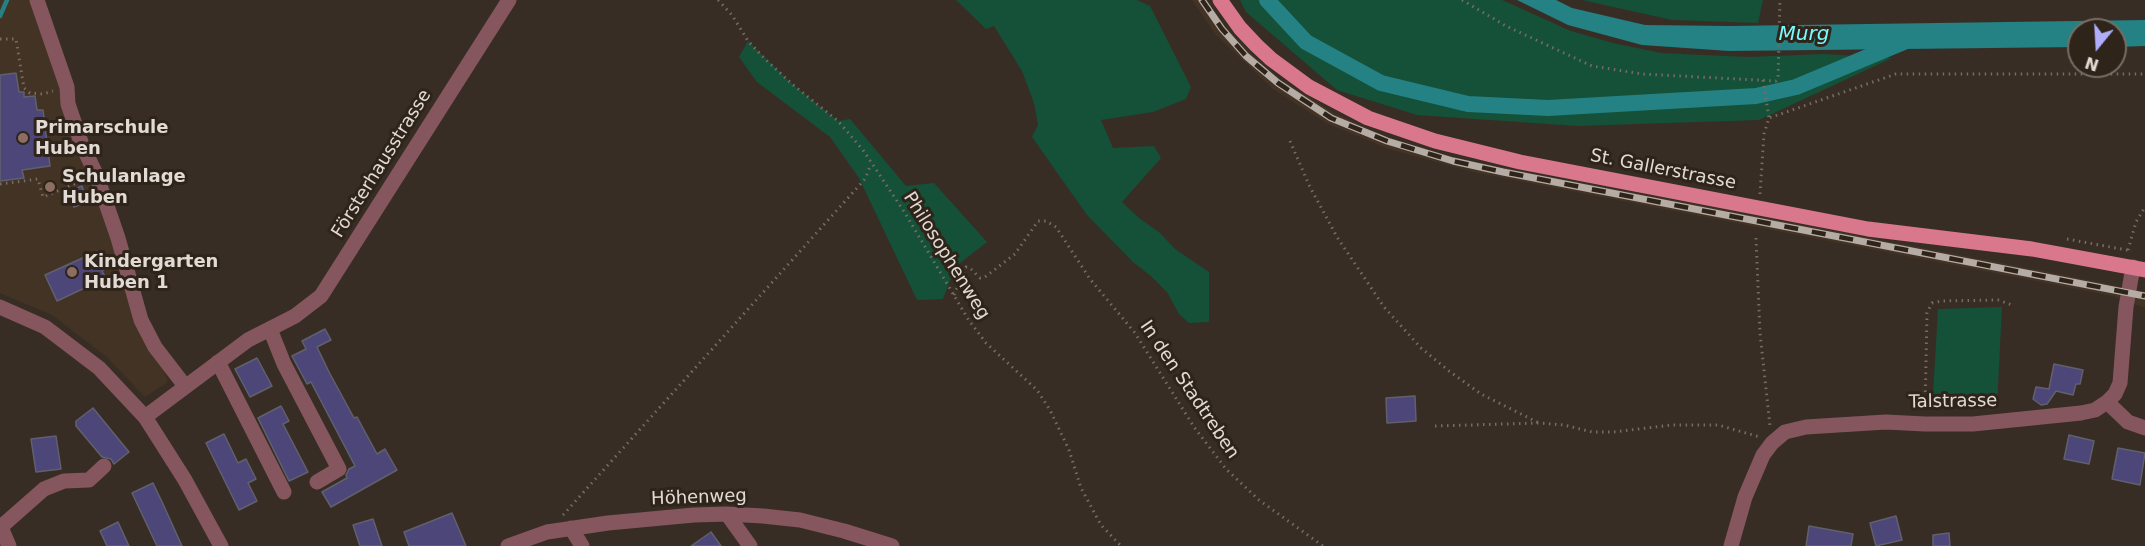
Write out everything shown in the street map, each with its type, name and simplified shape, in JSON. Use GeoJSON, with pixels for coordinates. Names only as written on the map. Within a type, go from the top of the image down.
{"type":"FeatureCollection","features":[{"type":"Feature","properties":{"kind":"main road","name":"St. Gallerstrasse"},"geometry":{"type":"LineString","coordinates":[[1220,0],[1240,28],[1271,59],[1309,87],[1376,121],[1413,135],[1477,152],[1878,231],[2133,261]]}},
{"type":"Feature","properties":{"kind":"street"},"geometry":{"type":"LineString","coordinates":[[37,0],[67,87],[68,104],[82,146],[96,174],[118,238],[141,320],[155,347],[185,386]]}},
{"type":"Feature","properties":{"kind":"street","name":"Försterhausstrasse"},"geometry":{"type":"LineString","coordinates":[[145,417],[248,340],[295,316],[321,297],[509,0]]}},
{"type":"Feature","properties":{"kind":"street"},"geometry":{"type":"LineString","coordinates":[[2133,261],[2126,307],[2120,383],[2115,394],[2107,402],[2128,422],[2145,428]]}},
{"type":"Feature","properties":{"kind":"street"},"geometry":{"type":"LineString","coordinates":[[0,307],[45,327],[99,368],[145,417],[185,480],[221,546]]}},
{"type":"Feature","properties":{"kind":"street"},"geometry":{"type":"LineString","coordinates":[[270,329],[284,364],[339,469],[317,482]]}},
{"type":"Feature","properties":{"kind":"street"},"geometry":{"type":"LineString","coordinates":[[218,362],[284,492]]}},
{"type":"Feature","properties":{"kind":"street","name":"Talstrasse"},"geometry":{"type":"LineString","coordinates":[[1772,443],[1785,432],[1806,427],[1886,422],[1974,424],[2081,413],[2095,410],[2107,402]]}},
{"type":"Feature","properties":{"kind":"street"},"geometry":{"type":"LineString","coordinates":[[1731,546],[1745,497],[1763,455],[1772,443]]}},
{"type":"Feature","properties":{"kind":"street"},"geometry":{"type":"LineString","coordinates":[[9,546],[1,526],[44,489],[64,481],[89,480],[105,466]]}},
{"type":"Feature","properties":{"kind":"street"},"geometry":{"type":"LineString","coordinates":[[727,514],[750,546]]}},
{"type":"Feature","properties":{"kind":"street","name":"Höhenweg"},"geometry":{"type":"LineString","coordinates":[[508,546],[548,532],[571,528],[727,514],[800,520],[892,546]]}},
{"type":"Feature","properties":{"kind":"street"},"geometry":{"type":"LineString","coordinates":[[571,528],[582,546]]}},
{"type":"Feature","properties":{"kind":"path","name":"Philosophenweg"},"geometry":{"type":"LineString","coordinates":[[718,0],[732,15],[748,41],[792,84],[838,121],[872,163],[906,213],[968,319],[986,343],[1037,390],[1050,410],[1069,450],[1081,488],[1101,525],[1120,546]]}},
{"type":"Feature","properties":{"kind":"path"},"geometry":{"type":"LineString","coordinates":[[1462,0],[1506,26],[1592,66],[1642,74],[1776,81],[1780,1]]}},
{"type":"Feature","properties":{"kind":"path"},"geometry":{"type":"LineString","coordinates":[[0,39],[16,39],[24,88],[30,93],[43,94],[67,87]]}},
{"type":"Feature","properties":{"kind":"path"},"geometry":{"type":"LineString","coordinates":[[1769,118],[1896,74],[2145,74]]}},
{"type":"Feature","properties":{"kind":"path"},"geometry":{"type":"LineString","coordinates":[[1758,208],[1764,134],[1769,118],[1763,80]]}},
{"type":"Feature","properties":{"kind":"path"},"geometry":{"type":"LineString","coordinates":[[1290,141],[1309,185],[1337,237],[1384,307],[1421,348],[1449,371],[1481,394],[1539,423]]}},
{"type":"Feature","properties":{"kind":"path"},"geometry":{"type":"LineString","coordinates":[[548,532],[865,178],[872,163]]}},
{"type":"Feature","properties":{"kind":"path"},"geometry":{"type":"LineString","coordinates":[[0,184],[38,180],[43,197],[96,174]]}},
{"type":"Feature","properties":{"kind":"path"},"geometry":{"type":"LineString","coordinates":[[2063,238],[2133,261],[2136,222],[2145,207]]}},
{"type":"Feature","properties":{"kind":"path","name":"In den Stadtreben"},"geometry":{"type":"LineString","coordinates":[[954,296],[966,267],[980,278],[985,277],[1015,254],[1038,221],[1046,221],[1056,227],[1090,279],[1135,333],[1194,427],[1226,469],[1259,500],[1323,546]]}},
{"type":"Feature","properties":{"kind":"path"},"geometry":{"type":"LineString","coordinates":[[1756,238],[1760,333],[1772,443]]}},
{"type":"Feature","properties":{"kind":"path"},"geometry":{"type":"LineString","coordinates":[[1925,424],[1927,313],[1932,303],[1998,300],[2012,305]]}},
{"type":"Feature","properties":{"kind":"path"},"geometry":{"type":"LineString","coordinates":[[1434,426],[1539,423],[1564,425],[1592,432],[1614,432],[1671,425],[1718,425],[1755,434],[1772,443]]}},
{"type":"Feature","properties":{"kind":"shaded area","name":"Schulanlage Huben"},"geometry":{"type":"Polygon","coordinates":[[[0,0],[37,0],[168,382],[145,397],[107,357],[52,315],[0,293],[0,0]]]}},
{"type":"Feature","properties":{"kind":"shaded area"},"geometry":{"type":"Polygon","coordinates":[[[1192,0],[1207,0],[1225,26],[1250,53],[1280,79],[1334,113],[1390,138],[1453,157],[1505,168],[2145,292],[2145,308],[2113,296],[1473,172],[1389,149],[1328,124],[1273,89],[1216,35],[1192,0]]]}},
{"type":"Feature","properties":{"kind":"green space"},"geometry":{"type":"Polygon","coordinates":[[[956,0],[1137,0],[1150,6],[1191,87],[1186,99],[1153,112],[1101,120],[1113,148],[1154,146],[1161,158],[1122,202],[1160,233],[1175,249],[1209,272],[1209,322],[1189,323],[1179,314],[1167,292],[1133,262],[1087,215],[1032,137],[1038,125],[1034,103],[1022,71],[994,26],[986,29],[956,0]]]}},
{"type":"Feature","properties":{"kind":"green space"},"geometry":{"type":"Polygon","coordinates":[[[1240,0],[1502,0],[1571,31],[1661,53],[1748,57],[1823,54],[1892,58],[1759,120],[1577,126],[1417,115],[1337,90],[1246,12],[1240,0]]]}},
{"type":"Feature","properties":{"kind":"green space"},"geometry":{"type":"Polygon","coordinates":[[[1582,0],[1763,0],[1758,23],[1672,20],[1582,0]]]}},
{"type":"Feature","properties":{"kind":"green space"},"geometry":{"type":"Polygon","coordinates":[[[748,41],[792,84],[838,121],[850,119],[906,186],[934,183],[987,242],[955,267],[943,299],[917,300],[859,178],[830,137],[757,82],[739,57],[748,41]]]}},
{"type":"Feature","properties":{"kind":"green space"},"geometry":{"type":"Polygon","coordinates":[[[2002,307],[1997,406],[1971,408],[1966,394],[1933,394],[1938,309],[2002,307]]]}},
{"type":"Feature","properties":{"kind":"water","name":"Murg"},"geometry":{"type":"Polygon","coordinates":[[[1517,0],[1556,0],[1572,8],[1645,25],[2067,21],[2067,47],[1729,51],[1642,45],[1568,25],[1517,0]]]}},
{"type":"Feature","properties":{"kind":"water"},"geometry":{"type":"Polygon","coordinates":[[[2127,20],[2145,20],[2145,46],[2127,47],[2127,20]]]}},
{"type":"Feature","properties":{"kind":"building","name":"Primarschule Huben"},"geometry":{"type":"Polygon","coordinates":[[[16,73],[19,92],[24,92],[24,97],[35,96],[37,110],[43,110],[50,166],[22,170],[24,178],[0,181],[0,75],[16,73]]]}},
{"type":"Feature","properties":{"kind":"building"},"geometry":{"type":"Polygon","coordinates":[[[82,186],[87,202],[74,207],[68,191],[82,186]]]}},
{"type":"Feature","properties":{"kind":"building"},"geometry":{"type":"Polygon","coordinates":[[[98,251],[105,269],[102,271],[106,278],[57,301],[45,275],[98,251]]]}},
{"type":"Feature","properties":{"kind":"building"},"geometry":{"type":"Polygon","coordinates":[[[325,329],[331,340],[317,347],[329,372],[377,454],[385,449],[397,470],[331,507],[322,492],[347,478],[349,469],[355,466],[311,382],[307,384],[292,356],[306,349],[302,341],[325,329]]]}},
{"type":"Feature","properties":{"kind":"building"},"geometry":{"type":"Polygon","coordinates":[[[257,358],[272,386],[250,397],[235,369],[257,358]]]}},
{"type":"Feature","properties":{"kind":"building"},"geometry":{"type":"Polygon","coordinates":[[[2054,364],[2083,370],[2080,384],[2076,384],[2073,395],[2056,391],[2047,404],[2041,405],[2033,399],[2036,387],[2049,389],[2054,364]]]}},
{"type":"Feature","properties":{"kind":"building"},"geometry":{"type":"Polygon","coordinates":[[[1415,396],[1416,421],[1387,423],[1386,398],[1415,396]]]}},
{"type":"Feature","properties":{"kind":"building"},"geometry":{"type":"Polygon","coordinates":[[[281,406],[289,421],[283,424],[308,472],[289,481],[258,418],[281,406]]]}},
{"type":"Feature","properties":{"kind":"building"},"geometry":{"type":"Polygon","coordinates":[[[93,408],[129,452],[114,464],[111,459],[102,457],[76,426],[76,421],[93,408]]]}},
{"type":"Feature","properties":{"kind":"building"},"geometry":{"type":"Polygon","coordinates":[[[224,434],[238,463],[246,459],[256,479],[248,483],[257,501],[239,510],[206,443],[224,434]]]}},
{"type":"Feature","properties":{"kind":"building"},"geometry":{"type":"Polygon","coordinates":[[[2069,435],[2094,441],[2089,464],[2064,459],[2069,435]]]}},
{"type":"Feature","properties":{"kind":"building"},"geometry":{"type":"Polygon","coordinates":[[[56,436],[61,469],[36,472],[31,439],[56,436]]]}},
{"type":"Feature","properties":{"kind":"building"},"geometry":{"type":"Polygon","coordinates":[[[2118,448],[2145,453],[2140,485],[2112,479],[2118,448]]]}},
{"type":"Feature","properties":{"kind":"building"},"geometry":{"type":"Polygon","coordinates":[[[153,483],[182,546],[157,546],[132,493],[153,483]]]}},
{"type":"Feature","properties":{"kind":"building"},"geometry":{"type":"Polygon","coordinates":[[[452,513],[466,546],[409,546],[404,532],[452,513]]]}},
{"type":"Feature","properties":{"kind":"building"},"geometry":{"type":"Polygon","coordinates":[[[1896,516],[1902,540],[1876,546],[1870,523],[1896,516]]]}},
{"type":"Feature","properties":{"kind":"building"},"geometry":{"type":"Polygon","coordinates":[[[373,519],[382,546],[360,546],[353,525],[373,519]]]}},
{"type":"Feature","properties":{"kind":"building"},"geometry":{"type":"Polygon","coordinates":[[[118,522],[129,546],[107,546],[100,531],[118,522]]]}},
{"type":"Feature","properties":{"kind":"building"},"geometry":{"type":"Polygon","coordinates":[[[1809,526],[1853,534],[1851,546],[1806,546],[1809,526]]]}},
{"type":"Feature","properties":{"kind":"building"},"geometry":{"type":"Polygon","coordinates":[[[711,532],[721,546],[691,546],[711,532]]]}},
{"type":"Feature","properties":{"kind":"building"},"geometry":{"type":"Polygon","coordinates":[[[1949,533],[1950,546],[1933,546],[1933,535],[1949,533]]]}},
{"type":"Feature","properties":{"kind":"waterway"},"geometry":{"type":"LineString","coordinates":[[0,16],[7,0]]}},
{"type":"Feature","properties":{"kind":"waterway"},"geometry":{"type":"LineString","coordinates":[[1267,0],[1306,42],[1381,83],[1468,104],[1548,108],[1756,96],[1796,87],[1906,41]]}},
{"type":"Feature","properties":{"kind":"railway"},"geometry":{"type":"LineString","coordinates":[[1202,0],[1222,29],[1246,56],[1278,83],[1331,118],[1387,141],[1453,161],[1503,172],[2145,296]]}},
{"type":"Feature","properties":{"kind":"place","name":"Primarschule Huben"},"geometry":{"type":"Point","coordinates":[23,138]}},
{"type":"Feature","properties":{"kind":"place","name":"Schulanlage Huben"},"geometry":{"type":"Point","coordinates":[50,187]}},
{"type":"Feature","properties":{"kind":"place","name":"Kindergarten Huben 1"},"geometry":{"type":"Point","coordinates":[72,272]}}]}
